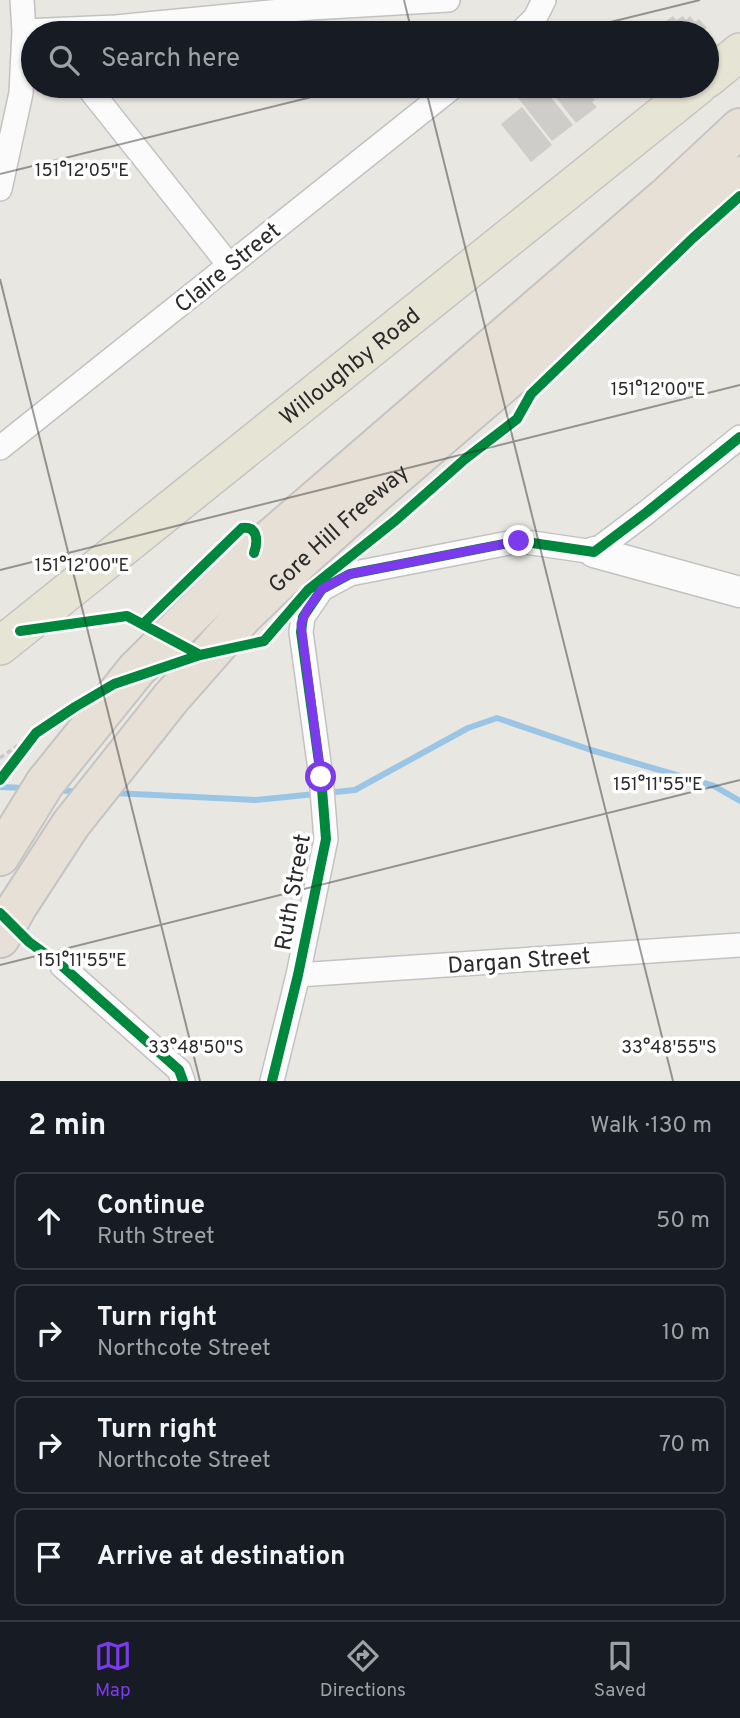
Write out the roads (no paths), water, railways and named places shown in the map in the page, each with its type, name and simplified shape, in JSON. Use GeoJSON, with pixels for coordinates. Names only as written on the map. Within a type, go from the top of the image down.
{"type":"FeatureCollection","features":[{"type":"Feature","properties":{"kind":"highway","name":"Gore Hill Freeway"},"geometry":{"type":"LineString","coordinates":[[0,938],[71,824],[171,698],[230,604],[254,553],[656,205],[740,128]]}},
{"type":"Feature","properties":{"kind":"highway","name":"Gore Hill Freeway"},"geometry":{"type":"LineString","coordinates":[[0,856],[45,783],[136,670],[230,604],[305,556],[740,176]]}},
{"type":"Feature","properties":{"kind":"main road"},"geometry":{"type":"LineString","coordinates":[[719,69],[740,52]]}},
{"type":"Feature","properties":{"kind":"main road","name":"Willoughby Road"},"geometry":{"type":"LineString","coordinates":[[0,646],[683,98]]}},
{"type":"Feature","properties":{"kind":"street"},"geometry":{"type":"LineString","coordinates":[[22,0],[23,21]]}},
{"type":"Feature","properties":{"kind":"street"},"geometry":{"type":"LineString","coordinates":[[167,21],[311,4],[448,0]]}},
{"type":"Feature","properties":{"kind":"street"},"geometry":{"type":"LineString","coordinates":[[532,21],[544,0]]}},
{"type":"Feature","properties":{"kind":"street"},"geometry":{"type":"LineString","coordinates":[[0,189],[21,93]]}},
{"type":"Feature","properties":{"kind":"street"},"geometry":{"type":"LineString","coordinates":[[97,98],[229,265]]}},
{"type":"Feature","properties":{"kind":"street","name":"Claire Street"},"geometry":{"type":"LineString","coordinates":[[0,448],[439,98]]}},
{"type":"Feature","properties":{"kind":"street"},"geometry":{"type":"LineString","coordinates":[[594,552],[740,437]]}},
{"type":"Feature","properties":{"kind":"street","name":"Ruth Street"},"geometry":{"type":"LineString","coordinates":[[272,1081],[298,975],[326,839],[321,777],[301,624],[307,610],[322,589],[350,574],[519,541],[594,552]]}},
{"type":"Feature","properties":{"kind":"street"},"geometry":{"type":"LineString","coordinates":[[594,552],[740,592]]}},
{"type":"Feature","properties":{"kind":"street","name":"Dargan Street"},"geometry":{"type":"LineString","coordinates":[[298,975],[740,945]]}},
{"type":"Feature","properties":{"kind":"street"},"geometry":{"type":"LineString","coordinates":[[62,966],[179,1070],[183,1081]]}},
{"type":"Feature","properties":{"kind":"waterway"},"geometry":{"type":"LineString","coordinates":[[113,793],[256,800],[355,790],[468,728],[497,718],[591,750],[714,786],[740,801]]}},
{"type":"Feature","properties":{"kind":"waterway"},"geometry":{"type":"LineString","coordinates":[[0,787],[25,788]]}},
{"type":"Feature","properties":{"kind":"waterway"},"geometry":{"type":"LineString","coordinates":[[57,790],[81,792]]}}]}
